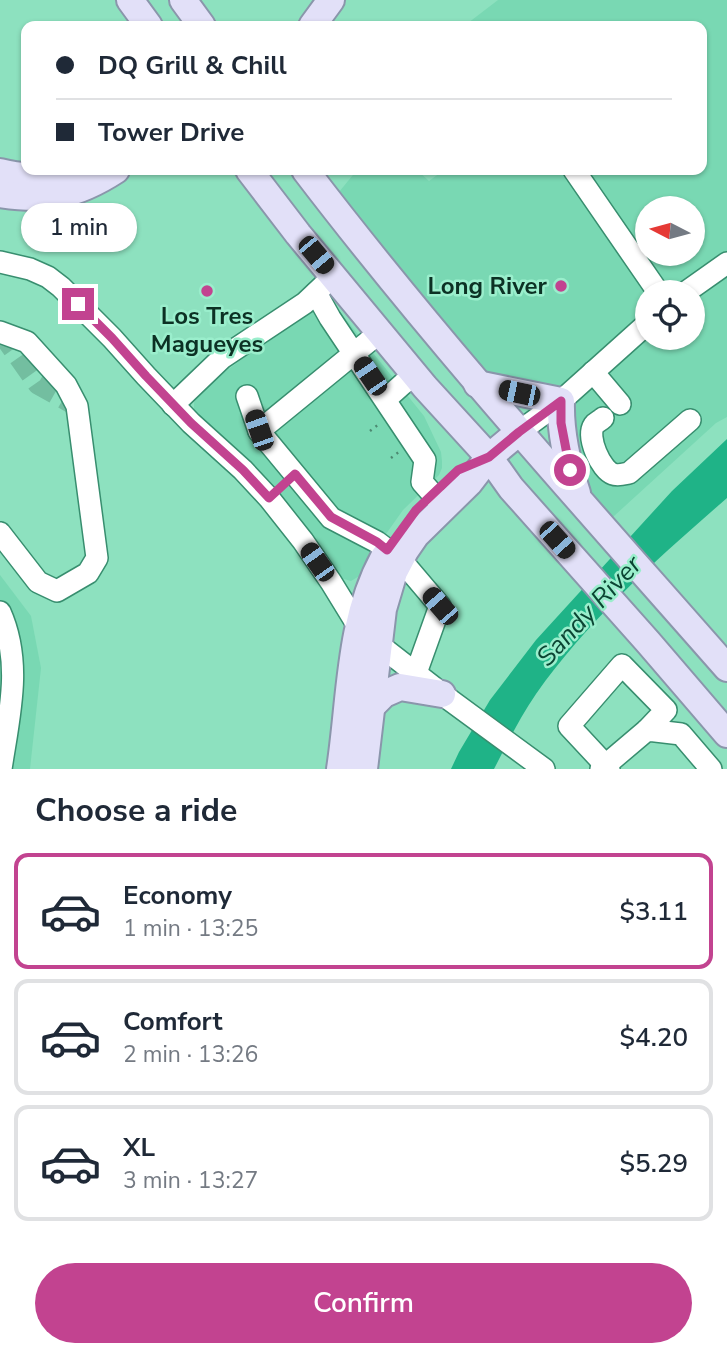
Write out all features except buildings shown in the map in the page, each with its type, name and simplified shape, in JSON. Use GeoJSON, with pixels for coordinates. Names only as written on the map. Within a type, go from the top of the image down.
{"type":"FeatureCollection","features":[{"type":"Feature","properties":{"kind":"main road"},"geometry":{"type":"LineString","coordinates":[[121,0],[127,21]]}},
{"type":"Feature","properties":{"kind":"main road"},"geometry":{"type":"LineString","coordinates":[[130,0],[145,21]]}},
{"type":"Feature","properties":{"kind":"main road"},"geometry":{"type":"LineString","coordinates":[[183,0],[198,21]]}},
{"type":"Feature","properties":{"kind":"main road"},"geometry":{"type":"LineString","coordinates":[[316,21],[331,0]]}},
{"type":"Feature","properties":{"kind":"main road"},"geometry":{"type":"LineString","coordinates":[[0,172],[27,176],[44,175]]}},
{"type":"Feature","properties":{"kind":"main road"},"geometry":{"type":"LineString","coordinates":[[0,194],[53,197],[91,184],[107,175]]}},
{"type":"Feature","properties":{"kind":"main road"},"geometry":{"type":"LineString","coordinates":[[252,175],[298,234],[324,285],[353,300],[414,374],[489,457],[512,488],[727,734]]}},
{"type":"Feature","properties":{"kind":"main road"},"geometry":{"type":"LineString","coordinates":[[309,175],[477,384],[727,668]]}},
{"type":"Feature","properties":{"kind":"main road"},"geometry":{"type":"LineString","coordinates":[[316,175],[330,203]]}},
{"type":"Feature","properties":{"kind":"main road"},"geometry":{"type":"LineString","coordinates":[[477,384],[561,401],[563,439],[580,501]]}},
{"type":"Feature","properties":{"kind":"main road"},"geometry":{"type":"LineString","coordinates":[[340,769],[353,656],[368,591],[394,555],[416,510],[438,501],[458,470],[489,457],[519,432]]}},
{"type":"Feature","properties":{"kind":"main road"},"geometry":{"type":"LineString","coordinates":[[364,769],[383,609],[394,572],[394,555]]}},
{"type":"Feature","properties":{"kind":"main road"},"geometry":{"type":"LineString","coordinates":[[372,706],[384,694],[400,687],[446,697]]}},
{"type":"Feature","properties":{"kind":"street"},"geometry":{"type":"LineString","coordinates":[[577,175],[650,280]]}},
{"type":"Feature","properties":{"kind":"street"},"geometry":{"type":"LineString","coordinates":[[0,262],[30,269],[61,286],[173,405],[269,498],[303,541],[358,626],[446,697],[542,767]]}},
{"type":"Feature","properties":{"kind":"street"},"geometry":{"type":"LineString","coordinates":[[705,282],[724,273]]}},
{"type":"Feature","properties":{"kind":"street"},"geometry":{"type":"LineString","coordinates":[[324,285],[330,318],[425,460],[422,482],[438,501]]}},
{"type":"Feature","properties":{"kind":"street"},"geometry":{"type":"LineString","coordinates":[[173,405],[222,358],[305,303],[324,285]]}},
{"type":"Feature","properties":{"kind":"street"},"geometry":{"type":"LineString","coordinates":[[330,318],[353,300]]}},
{"type":"Feature","properties":{"kind":"street"},"geometry":{"type":"LineString","coordinates":[[0,332],[27,342],[66,385],[77,406],[97,558],[88,573],[57,591],[38,582],[0,533]]}},
{"type":"Feature","properties":{"kind":"street"},"geometry":{"type":"LineString","coordinates":[[259,430],[380,332]]}},
{"type":"Feature","properties":{"kind":"street"},"geometry":{"type":"LineString","coordinates":[[519,432],[561,401],[635,335]]}},
{"type":"Feature","properties":{"kind":"street"},"geometry":{"type":"LineString","coordinates":[[593,372],[620,404]]}},
{"type":"Feature","properties":{"kind":"street"},"geometry":{"type":"LineString","coordinates":[[386,399],[414,374]]}},
{"type":"Feature","properties":{"kind":"street"},"geometry":{"type":"LineString","coordinates":[[247,396],[259,430],[331,517],[377,542],[394,555],[440,606],[416,673]]}},
{"type":"Feature","properties":{"kind":"street"},"geometry":{"type":"LineString","coordinates":[[603,418],[594,425],[594,449],[613,475],[629,473],[690,420]]}},
{"type":"Feature","properties":{"kind":"street"},"geometry":{"type":"LineString","coordinates":[[269,498],[295,474]]}},
{"type":"Feature","properties":{"kind":"street"},"geometry":{"type":"LineString","coordinates":[[303,541],[331,517]]}},
{"type":"Feature","properties":{"kind":"street"},"geometry":{"type":"LineString","coordinates":[[0,611],[10,641],[13,663],[13,691],[3,737],[1,769]]}},
{"type":"Feature","properties":{"kind":"street"},"geometry":{"type":"LineString","coordinates":[[622,665],[655,698],[666,710],[605,768],[569,726],[622,665]]}},
{"type":"Feature","properties":{"kind":"street"},"geometry":{"type":"LineString","coordinates":[[655,698],[678,677]]}},
{"type":"Feature","properties":{"kind":"street"},"geometry":{"type":"LineString","coordinates":[[647,730],[681,734],[711,769]]}},
{"type":"Feature","properties":{"kind":"shaded area"},"geometry":{"type":"Polygon","coordinates":[[[498,0],[727,0],[727,417],[716,423],[602,527],[570,447],[567,417],[501,389],[330,203],[353,175],[422,175],[429,181],[437,175],[707,175],[707,21],[471,21],[498,0]]]}},
{"type":"Feature","properties":{"kind":"shaded area"},"geometry":{"type":"Polygon","coordinates":[[[327,296],[424,416],[441,452],[442,461],[439,475],[403,510],[361,575],[351,581],[337,577],[282,497],[251,463],[196,415],[194,410],[196,398],[222,374],[327,296]]]}},
{"type":"Feature","properties":{"kind":"shaded area"},"geometry":{"type":"Polygon","coordinates":[[[0,575],[31,616],[41,668],[30,769],[0,769],[0,575]]]}},
{"type":"Feature","properties":{"kind":"water","name":"Sandy River"},"geometry":{"type":"Polygon","coordinates":[[[727,439],[727,498],[650,567],[578,640],[530,703],[494,769],[451,769],[490,700],[536,640],[672,491],[727,439]]]}},
{"type":"Feature","properties":{"kind":"tunnel"},"geometry":{"type":"LineString","coordinates":[[1,332],[38,384],[77,406]]}},
{"type":"Feature","properties":{"kind":"place","name":"Long River"},"geometry":{"type":"Point","coordinates":[561,286]}},
{"type":"Feature","properties":{"kind":"place","name":"Los Tres Magueyes"},"geometry":{"type":"Point","coordinates":[207,291]}},
{"type":"Feature","properties":{"kind":"route"},"geometry":{"type":"LineString","coordinates":[[78,304],[191,423],[243,470],[269,498],[295,474],[331,517],[387,550],[416,510],[458,470],[489,457],[561,401],[563,439],[570,470]]}}]}
